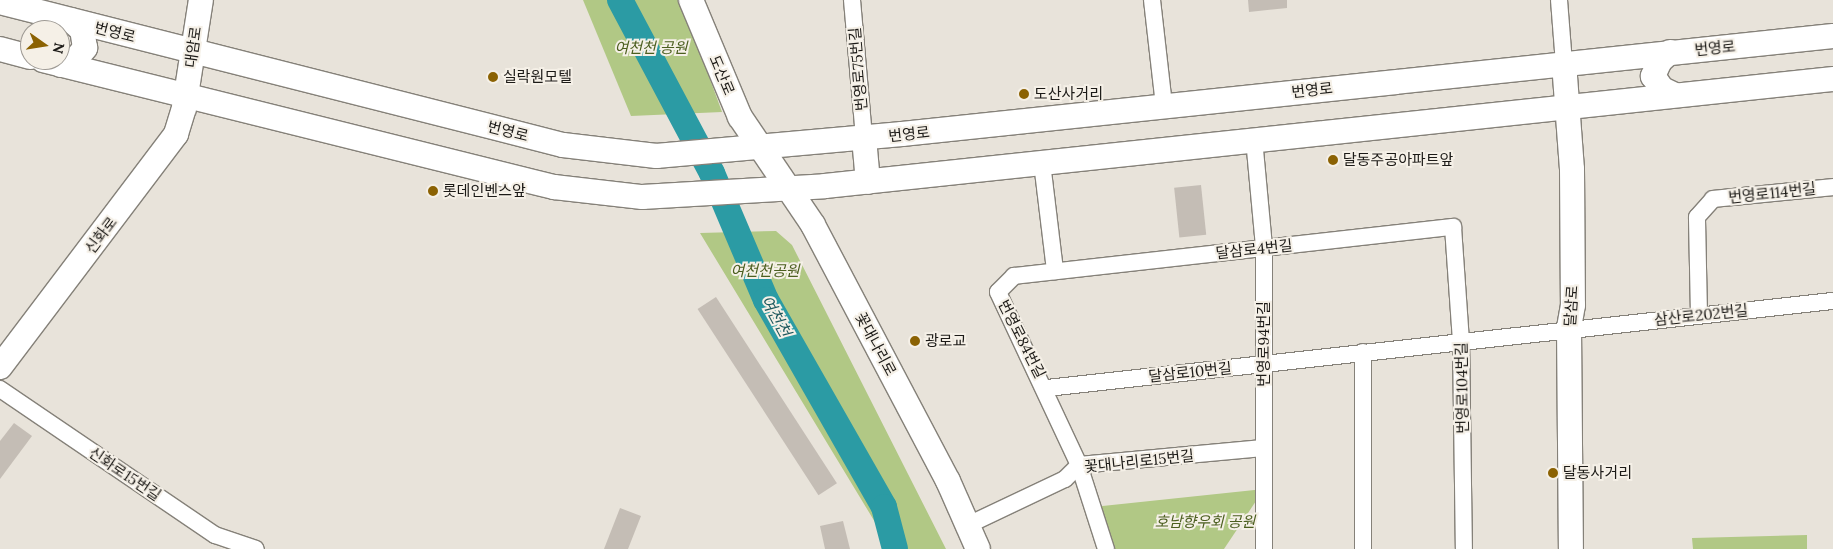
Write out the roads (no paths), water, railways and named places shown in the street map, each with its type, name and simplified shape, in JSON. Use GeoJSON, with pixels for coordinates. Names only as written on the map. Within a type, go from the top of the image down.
{"type":"FeatureCollection","features":[{"type":"Feature","properties":{"kind":"main road","name":"대암로"},"geometry":{"type":"LineString","coordinates":[[186,95],[201,0]]}},
{"type":"Feature","properties":{"kind":"main road","name":"도산로"},"geometry":{"type":"LineString","coordinates":[[691,0],[740,117],[750,150]]}},
{"type":"Feature","properties":{"kind":"main road","name":"번영로"},"geometry":{"type":"LineString","coordinates":[[0,2],[564,144],[656,156],[750,150],[1833,36]]}},
{"type":"Feature","properties":{"kind":"main road"},"geometry":{"type":"LineString","coordinates":[[70,60],[75,60],[85,48],[82,30],[71,20]]}},
{"type":"Feature","properties":{"kind":"main road"},"geometry":{"type":"LineString","coordinates":[[0,49],[20,54]]}},
{"type":"Feature","properties":{"kind":"main road"},"geometry":{"type":"LineString","coordinates":[[1670,52],[1660,61],[1653,76],[1655,82],[1675,95]]}},
{"type":"Feature","properties":{"kind":"main road","name":"달삼로"},"geometry":{"type":"LineString","coordinates":[[1564,63],[1569,106],[1573,305],[1568,328],[1571,549]]}},
{"type":"Feature","properties":{"kind":"main road"},"geometry":{"type":"LineString","coordinates":[[70,66],[554,186],[595,194],[664,197],[868,182],[1833,78]]}},
{"type":"Feature","properties":{"kind":"main road","name":"신화로"},"geometry":{"type":"LineString","coordinates":[[0,367],[169,146],[181,123],[186,95]]}},
{"type":"Feature","properties":{"kind":"main road"},"geometry":{"type":"LineString","coordinates":[[864,138],[868,182]]}},
{"type":"Feature","properties":{"kind":"main road","name":"꽃대나리로"},"geometry":{"type":"LineString","coordinates":[[750,150],[789,189],[813,225],[968,525],[978,549]]}},
{"type":"Feature","properties":{"kind":"street","name":"번영로75번길"},"geometry":{"type":"LineString","coordinates":[[852,0],[864,138]]}},
{"type":"Feature","properties":{"kind":"street"},"geometry":{"type":"LineString","coordinates":[[1152,0],[1164,106]]}},
{"type":"Feature","properties":{"kind":"street"},"geometry":{"type":"LineString","coordinates":[[1559,0],[1564,63]]}},
{"type":"Feature","properties":{"kind":"street","name":"번영로94번길"},"geometry":{"type":"LineString","coordinates":[[1254,140],[1264,247],[1264,549]]}},
{"type":"Feature","properties":{"kind":"street"},"geometry":{"type":"LineString","coordinates":[[1042,163],[1055,271]]}},
{"type":"Feature","properties":{"kind":"street","name":"번영로114번길"},"geometry":{"type":"LineString","coordinates":[[1699,315],[1697,217],[1713,199],[1833,187]]}},
{"type":"Feature","properties":{"kind":"street","name":"달삼로4번길"},"geometry":{"type":"LineString","coordinates":[[1055,271],[1453,227]]}},
{"type":"Feature","properties":{"kind":"street","name":"번영로104번길"},"geometry":{"type":"LineString","coordinates":[[1453,227],[1461,341],[1464,549]]}},
{"type":"Feature","properties":{"kind":"street","name":"번영로84번길"},"geometry":{"type":"LineString","coordinates":[[1055,271],[1014,276],[998,292],[1046,388],[1080,465],[1106,549]]}},
{"type":"Feature","properties":{"kind":"street","name":"삼산로202번길"},"geometry":{"type":"LineString","coordinates":[[1568,328],[1833,301]]}},
{"type":"Feature","properties":{"kind":"street","name":"달삼로10번길"},"geometry":{"type":"LineString","coordinates":[[1046,388],[1568,328]]}},
{"type":"Feature","properties":{"kind":"street"},"geometry":{"type":"LineString","coordinates":[[1363,352],[1363,549]]}},
{"type":"Feature","properties":{"kind":"street","name":"신화로15번길"},"geometry":{"type":"LineString","coordinates":[[0,389],[216,535],[256,549]]}},
{"type":"Feature","properties":{"kind":"street","name":"꽃대나리로15번길"},"geometry":{"type":"LineString","coordinates":[[968,525],[1065,479],[1080,465],[1263,448]]}},
{"type":"Feature","properties":{"kind":"waterway","name":"여천천"},"geometry":{"type":"LineString","coordinates":[[620,0],[712,173],[766,300],[884,507],[895,549]]}},
{"type":"Feature","properties":{"kind":"place","name":"실락원모텔"},"geometry":{"type":"Point","coordinates":[493,77]}},
{"type":"Feature","properties":{"kind":"place","name":"도산사거리"},"geometry":{"type":"Point","coordinates":[1024,94]}},
{"type":"Feature","properties":{"kind":"place","name":"달동주공아파트앞"},"geometry":{"type":"Point","coordinates":[1333,160]}},
{"type":"Feature","properties":{"kind":"place","name":"롯데인벤스앞"},"geometry":{"type":"Point","coordinates":[433,191]}},
{"type":"Feature","properties":{"kind":"place","name":"광로교"},"geometry":{"type":"Point","coordinates":[915,341]}},
{"type":"Feature","properties":{"kind":"place","name":"달동사거리"},"geometry":{"type":"Point","coordinates":[1553,473]}},
{"type":"Feature","properties":{"kind":"park label","name":"여천천 공원"},"geometry":{"type":"Point","coordinates":[651,48]}},
{"type":"Feature","properties":{"kind":"park label","name":"여천천공원"},"geometry":{"type":"Point","coordinates":[765,271]}},
{"type":"Feature","properties":{"kind":"park label","name":"호남향우회 공원"},"geometry":{"type":"Point","coordinates":[1205,522]}}]}
